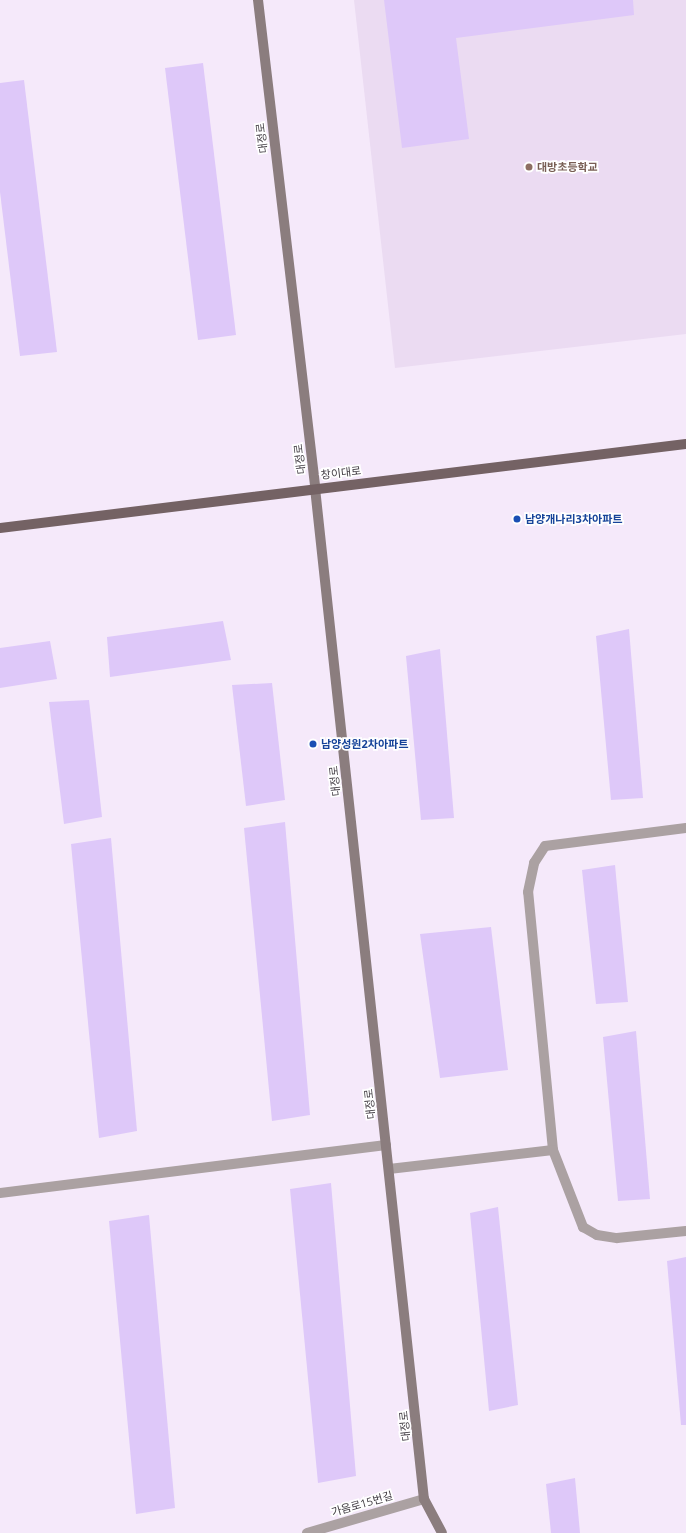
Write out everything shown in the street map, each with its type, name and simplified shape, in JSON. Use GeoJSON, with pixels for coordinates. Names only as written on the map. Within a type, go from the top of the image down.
{"type":"FeatureCollection","features":[{"type":"Feature","properties":{"kind":"main road","name":"창이대로"},"geometry":{"type":"LineString","coordinates":[[0,528],[315,488],[686,444]]}},
{"type":"Feature","properties":{"kind":"street","name":"대정로"},"geometry":{"type":"LineString","coordinates":[[258,0],[315,488],[424,1499],[442,1533]]}},
{"type":"Feature","properties":{"kind":"street"},"geometry":{"type":"LineString","coordinates":[[686,828],[546,846],[534,863],[528,892],[553,1150],[583,1227],[597,1235],[617,1238],[686,1231]]}},
{"type":"Feature","properties":{"kind":"street"},"geometry":{"type":"LineString","coordinates":[[0,1193],[386,1145]]}},
{"type":"Feature","properties":{"kind":"street"},"geometry":{"type":"LineString","coordinates":[[389,1169],[553,1150]]}},
{"type":"Feature","properties":{"kind":"street","name":"가음로15번길"},"geometry":{"type":"LineString","coordinates":[[307,1533],[424,1499]]}},
{"type":"Feature","properties":{"kind":"shaded area","name":"대방초등학교"},"geometry":{"type":"Polygon","coordinates":[[[354,0],[686,0],[686,334],[395,368],[354,0]]]}},
{"type":"Feature","properties":{"kind":"building"},"geometry":{"type":"Polygon","coordinates":[[[384,0],[633,0],[634,15],[456,38],[469,139],[402,148],[384,0]]]}},
{"type":"Feature","properties":{"kind":"building"},"geometry":{"type":"Polygon","coordinates":[[[203,63],[236,335],[198,340],[165,68],[203,63]]]}},
{"type":"Feature","properties":{"kind":"building"},"geometry":{"type":"Polygon","coordinates":[[[24,80],[57,352],[20,356],[0,192],[0,83],[24,80]]]}},
{"type":"Feature","properties":{"kind":"building"},"geometry":{"type":"Polygon","coordinates":[[[223,621],[231,660],[110,677],[107,637],[223,621]]]}},
{"type":"Feature","properties":{"kind":"building"},"geometry":{"type":"Polygon","coordinates":[[[629,629],[643,798],[611,800],[596,636],[629,629]]]}},
{"type":"Feature","properties":{"kind":"building"},"geometry":{"type":"Polygon","coordinates":[[[50,641],[57,679],[0,688],[0,648],[50,641]]]}},
{"type":"Feature","properties":{"kind":"building"},"geometry":{"type":"Polygon","coordinates":[[[440,649],[454,818],[421,820],[406,656],[440,649]]]}},
{"type":"Feature","properties":{"kind":"building"},"geometry":{"type":"Polygon","coordinates":[[[272,683],[285,800],[246,806],[232,685],[272,683]]]}},
{"type":"Feature","properties":{"kind":"building"},"geometry":{"type":"Polygon","coordinates":[[[89,700],[102,817],[64,824],[49,702],[89,700]]]}},
{"type":"Feature","properties":{"kind":"building"},"geometry":{"type":"Polygon","coordinates":[[[285,822],[310,1115],[272,1121],[244,828],[285,822]]]}},
{"type":"Feature","properties":{"kind":"building"},"geometry":{"type":"Polygon","coordinates":[[[111,838],[137,1131],[99,1138],[71,844],[111,838]]]}},
{"type":"Feature","properties":{"kind":"building"},"geometry":{"type":"Polygon","coordinates":[[[615,865],[628,1002],[596,1004],[582,870],[615,865]]]}},
{"type":"Feature","properties":{"kind":"building"},"geometry":{"type":"Polygon","coordinates":[[[491,927],[508,1070],[440,1078],[420,934],[491,927]]]}},
{"type":"Feature","properties":{"kind":"building"},"geometry":{"type":"Polygon","coordinates":[[[636,1031],[650,1199],[618,1201],[603,1037],[636,1031]]]}},
{"type":"Feature","properties":{"kind":"building"},"geometry":{"type":"Polygon","coordinates":[[[331,1183],[356,1476],[318,1483],[290,1189],[331,1183]]]}},
{"type":"Feature","properties":{"kind":"building"},"geometry":{"type":"Polygon","coordinates":[[[498,1207],[518,1405],[489,1411],[470,1213],[498,1207]]]}},
{"type":"Feature","properties":{"kind":"building"},"geometry":{"type":"Polygon","coordinates":[[[149,1215],[175,1508],[136,1514],[109,1221],[149,1215]]]}},
{"type":"Feature","properties":{"kind":"building"},"geometry":{"type":"Polygon","coordinates":[[[686,1257],[686,1425],[681,1425],[667,1261],[686,1257]]]}},
{"type":"Feature","properties":{"kind":"building"},"geometry":{"type":"Polygon","coordinates":[[[575,1478],[580,1533],[551,1533],[546,1484],[575,1478]]]}},
{"type":"Feature","properties":{"kind":"place","name":"대방초등학교"},"geometry":{"type":"Point","coordinates":[529,167]}},
{"type":"Feature","properties":{"kind":"place","name":"남양개나리3차아파트"},"geometry":{"type":"Point","coordinates":[517,519]}},
{"type":"Feature","properties":{"kind":"place","name":"남양성원2차아파트"},"geometry":{"type":"Point","coordinates":[313,744]}}]}
